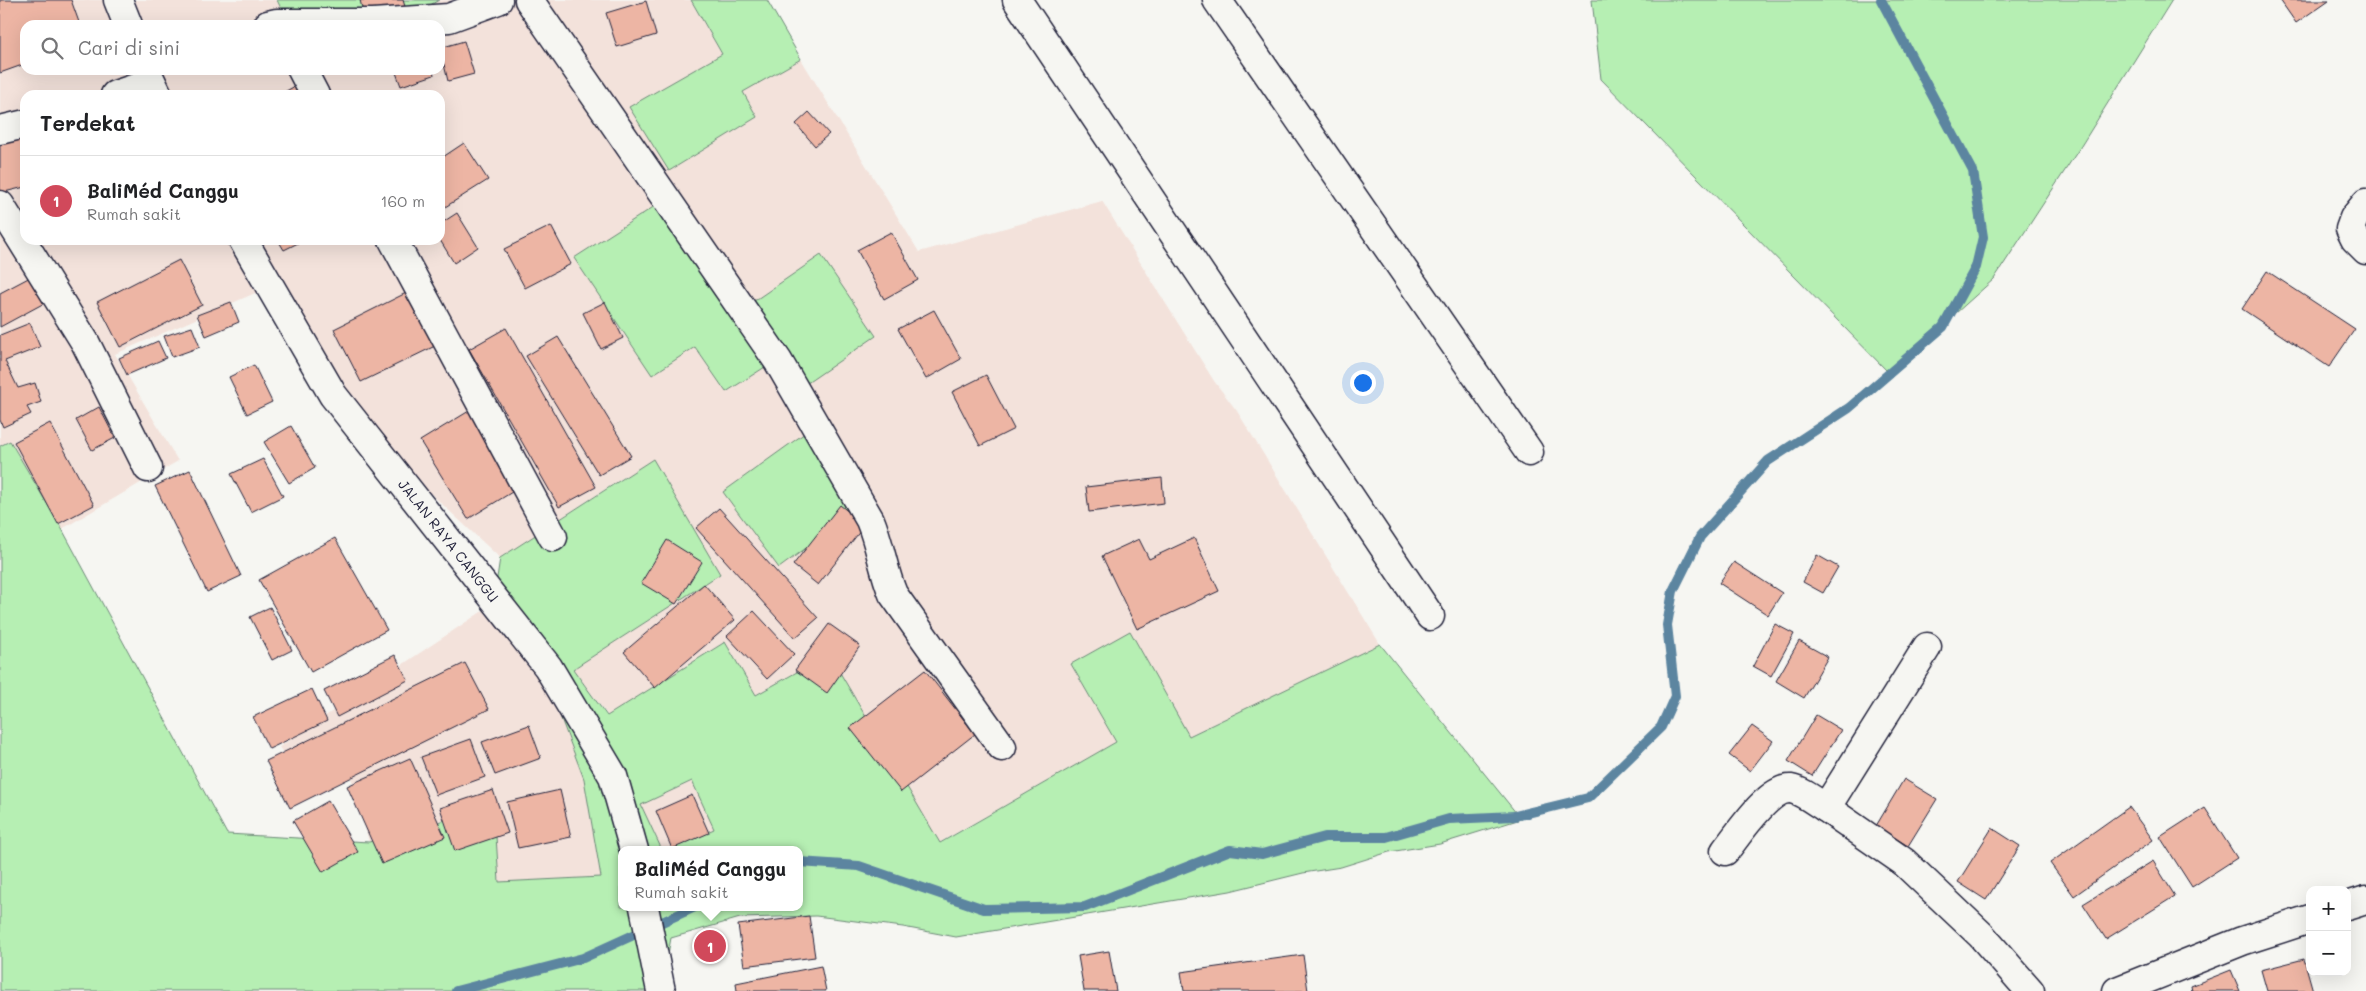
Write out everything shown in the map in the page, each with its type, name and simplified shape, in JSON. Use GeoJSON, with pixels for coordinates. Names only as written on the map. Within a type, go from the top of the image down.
{"type":"FeatureCollection","features":[{"type":"Feature","properties":{"kind":"street"},"geometry":{"type":"LineString","coordinates":[[118,0],[126,20]]}},
{"type":"Feature","properties":{"kind":"street"},"geometry":{"type":"LineString","coordinates":[[419,20],[449,18],[498,0]]}},
{"type":"Feature","properties":{"kind":"street"},"geometry":{"type":"LineString","coordinates":[[529,0],[778,361],[870,520],[876,536],[884,573],[893,594],[1002,747]]}},
{"type":"Feature","properties":{"kind":"street"},"geometry":{"type":"LineString","coordinates":[[1017,0],[1430,616]]}},
{"type":"Feature","properties":{"kind":"street"},"geometry":{"type":"LineString","coordinates":[[1217,0],[1529,452]]}},
{"type":"Feature","properties":{"kind":"street"},"geometry":{"type":"LineString","coordinates":[[305,75],[313,90]]}},
{"type":"Feature","properties":{"kind":"street"},"geometry":{"type":"LineString","coordinates":[[130,90],[152,83]]}},
{"type":"Feature","properties":{"kind":"street"},"geometry":{"type":"LineString","coordinates":[[0,130],[20,125]]}},
{"type":"Feature","properties":{"kind":"street"},"geometry":{"type":"LineString","coordinates":[[2366,202],[2354,218],[2350,229],[2355,239],[2366,250]]}},
{"type":"Feature","properties":{"kind":"street"},"geometry":{"type":"LineString","coordinates":[[0,205],[20,237]]}},
{"type":"Feature","properties":{"kind":"street"},"geometry":{"type":"LineString","coordinates":[[25,245],[85,342],[148,468]]}},
{"type":"Feature","properties":{"kind":"street","name":"JALAN RAYA CANGGU"},"geometry":{"type":"LineString","coordinates":[[246,245],[333,395],[548,667],[613,776],[633,845]]}},
{"type":"Feature","properties":{"kind":"street"},"geometry":{"type":"LineString","coordinates":[[397,245],[553,537]]}},
{"type":"Feature","properties":{"kind":"street"},"geometry":{"type":"LineString","coordinates":[[1826,808],[1927,647]]}},
{"type":"Feature","properties":{"kind":"street"},"geometry":{"type":"LineString","coordinates":[[1724,851],[1770,797],[1780,790],[1793,789],[1826,808],[1904,862],[1981,935],[2030,991]]}},
{"type":"Feature","properties":{"kind":"street"},"geometry":{"type":"LineString","coordinates":[[2351,905],[2366,900]]}},
{"type":"Feature","properties":{"kind":"street"},"geometry":{"type":"LineString","coordinates":[[645,911],[661,991]]}},
{"type":"Feature","properties":{"kind":"street"},"geometry":{"type":"LineString","coordinates":[[2118,991],[2242,941],[2306,920]]}},
{"type":"Feature","properties":{"kind":"shaded area"},"geometry":{"type":"Polygon","coordinates":[[[0,0],[277,0],[287,20],[20,20],[20,75],[445,75],[445,20],[404,20],[439,0],[691,0],[722,54],[669,171],[756,117],[742,92],[801,59],[919,252],[1102,201],[1214,381],[1237,411],[1380,644],[1189,736],[1130,632],[1071,664],[1116,742],[939,843],[829,654],[756,695],[725,642],[608,716],[573,669],[720,574],[626,476],[500,558],[400,465],[260,291],[115,354],[178,461],[62,529],[10,441],[0,446],[0,0]],[[876,336],[695,347],[726,392],[776,360],[876,336]]]}},
{"type":"Feature","properties":{"kind":"shaded area"},"geometry":{"type":"Polygon","coordinates":[[[493,604],[549,687],[584,779],[601,877],[499,882],[494,806],[369,842],[343,748],[299,776],[279,747],[493,604]]]}},
{"type":"Feature","properties":{"kind":"shaded area"},"geometry":{"type":"Polygon","coordinates":[[[693,781],[714,829],[676,846],[660,846],[641,805],[693,781]]]}},
{"type":"Feature","properties":{"kind":"green space"},"geometry":{"type":"Polygon","coordinates":[[[277,0],[439,0],[404,20],[287,20],[277,0]]]}},
{"type":"Feature","properties":{"kind":"green space"},"geometry":{"type":"Polygon","coordinates":[[[691,0],[767,0],[801,59],[743,92],[757,117],[669,171],[629,107],[722,54],[691,0]]]}},
{"type":"Feature","properties":{"kind":"green space"},"geometry":{"type":"Polygon","coordinates":[[[1592,0],[2172,0],[2081,146],[1994,279],[1889,373],[1601,79],[1592,0]]]}},
{"type":"Feature","properties":{"kind":"green space"},"geometry":{"type":"Polygon","coordinates":[[[669,197],[741,310],[821,255],[876,336],[797,390],[776,360],[726,392],[695,347],[652,375],[574,258],[669,197]]]}},
{"type":"Feature","properties":{"kind":"green space"},"geometry":{"type":"Polygon","coordinates":[[[819,423],[874,498],[779,568],[723,492],[819,423]]]}},
{"type":"Feature","properties":{"kind":"green space"},"geometry":{"type":"Polygon","coordinates":[[[10,441],[62,529],[227,834],[369,842],[494,806],[499,882],[601,877],[584,779],[549,687],[493,604],[500,558],[653,459],[720,574],[573,669],[607,716],[725,642],[756,695],[829,654],[940,843],[1116,742],[1071,664],[1130,631],[1189,736],[1380,644],[1521,819],[1440,844],[1389,852],[1341,867],[1303,873],[1230,891],[956,937],[903,927],[816,916],[740,918],[671,938],[661,991],[0,991],[0,446],[10,441]]]}},
{"type":"Feature","properties":{"kind":"building"},"geometry":{"type":"Polygon","coordinates":[[[0,0],[71,0],[78,20],[20,20],[20,66],[0,73],[0,0]]]}},
{"type":"Feature","properties":{"kind":"building"},"geometry":{"type":"Polygon","coordinates":[[[360,0],[403,0],[406,10],[365,20],[360,0]]]}},
{"type":"Feature","properties":{"kind":"building"},"geometry":{"type":"Polygon","coordinates":[[[2280,0],[2329,0],[2296,23],[2280,0]]]}},
{"type":"Feature","properties":{"kind":"building"},"geometry":{"type":"Polygon","coordinates":[[[646,1],[656,35],[617,47],[606,13],[646,1]]]}},
{"type":"Feature","properties":{"kind":"building"},"geometry":{"type":"Polygon","coordinates":[[[464,41],[474,74],[448,81],[445,69],[445,47],[464,41]]]}},
{"type":"Feature","properties":{"kind":"building"},"geometry":{"type":"Polygon","coordinates":[[[397,75],[434,75],[401,86],[397,75]]]}},
{"type":"Feature","properties":{"kind":"building"},"geometry":{"type":"Polygon","coordinates":[[[297,85],[300,90],[288,90],[297,85]]]}},
{"type":"Feature","properties":{"kind":"building"},"geometry":{"type":"Polygon","coordinates":[[[809,112],[829,134],[815,146],[796,124],[809,112]]]}},
{"type":"Feature","properties":{"kind":"building"},"geometry":{"type":"Polygon","coordinates":[[[20,130],[20,188],[0,193],[0,136],[20,130]]]}},
{"type":"Feature","properties":{"kind":"building"},"geometry":{"type":"Polygon","coordinates":[[[464,143],[488,180],[445,207],[445,156],[464,143]]]}},
{"type":"Feature","properties":{"kind":"building"},"geometry":{"type":"Polygon","coordinates":[[[457,213],[478,247],[454,263],[443,245],[445,245],[445,221],[457,213]]]}},
{"type":"Feature","properties":{"kind":"building"},"geometry":{"type":"Polygon","coordinates":[[[551,226],[571,264],[525,288],[504,249],[551,226]]]}},
{"type":"Feature","properties":{"kind":"building"},"geometry":{"type":"Polygon","coordinates":[[[891,232],[918,280],[884,299],[857,250],[891,232]]]}},
{"type":"Feature","properties":{"kind":"building"},"geometry":{"type":"Polygon","coordinates":[[[281,245],[294,245],[284,250],[281,245]]]}},
{"type":"Feature","properties":{"kind":"building"},"geometry":{"type":"Polygon","coordinates":[[[179,260],[202,305],[120,347],[97,302],[179,260]]]}},
{"type":"Feature","properties":{"kind":"building"},"geometry":{"type":"Polygon","coordinates":[[[2267,271],[2355,329],[2329,367],[2242,309],[2267,271]]]}},
{"type":"Feature","properties":{"kind":"building"},"geometry":{"type":"Polygon","coordinates":[[[36,274],[50,300],[0,327],[0,293],[36,274]]]}},
{"type":"Feature","properties":{"kind":"building"},"geometry":{"type":"Polygon","coordinates":[[[408,292],[435,346],[361,382],[334,329],[408,292]]]}},
{"type":"Feature","properties":{"kind":"building"},"geometry":{"type":"Polygon","coordinates":[[[231,302],[239,322],[206,336],[197,315],[231,302]]]}},
{"type":"Feature","properties":{"kind":"building"},"geometry":{"type":"Polygon","coordinates":[[[605,302],[623,338],[601,349],[583,313],[605,302]]]}},
{"type":"Feature","properties":{"kind":"building"},"geometry":{"type":"Polygon","coordinates":[[[934,310],[961,359],[926,379],[898,329],[934,310]]]}},
{"type":"Feature","properties":{"kind":"building"},"geometry":{"type":"Polygon","coordinates":[[[30,323],[40,347],[5,361],[18,388],[35,383],[41,402],[27,407],[31,414],[3,427],[0,420],[0,335],[30,323]]]}},
{"type":"Feature","properties":{"kind":"building"},"geometry":{"type":"Polygon","coordinates":[[[192,327],[200,347],[172,357],[164,336],[192,327]]]}},
{"type":"Feature","properties":{"kind":"building"},"geometry":{"type":"Polygon","coordinates":[[[506,328],[596,487],[559,507],[469,349],[506,328]]]}},
{"type":"Feature","properties":{"kind":"building"},"geometry":{"type":"Polygon","coordinates":[[[558,337],[631,456],[599,475],[526,356],[558,337]]]}},
{"type":"Feature","properties":{"kind":"building"},"geometry":{"type":"Polygon","coordinates":[[[158,341],[166,358],[127,375],[119,358],[158,341]]]}},
{"type":"Feature","properties":{"kind":"building"},"geometry":{"type":"Polygon","coordinates":[[[254,365],[272,402],[247,414],[229,377],[254,365]]]}},
{"type":"Feature","properties":{"kind":"building"},"geometry":{"type":"Polygon","coordinates":[[[986,375],[1014,429],[980,446],[952,392],[986,375]]]}},
{"type":"Feature","properties":{"kind":"building"},"geometry":{"type":"Polygon","coordinates":[[[99,407],[115,438],[92,450],[76,420],[99,407]]]}},
{"type":"Feature","properties":{"kind":"building"},"geometry":{"type":"Polygon","coordinates":[[[469,411],[517,489],[468,519],[420,441],[469,411]]]}},
{"type":"Feature","properties":{"kind":"building"},"geometry":{"type":"Polygon","coordinates":[[[50,423],[94,505],[58,524],[14,442],[50,423]]]}},
{"type":"Feature","properties":{"kind":"building"},"geometry":{"type":"Polygon","coordinates":[[[291,426],[315,468],[289,483],[264,442],[291,426]]]}},
{"type":"Feature","properties":{"kind":"building"},"geometry":{"type":"Polygon","coordinates":[[[263,459],[283,496],[251,512],[231,474],[263,459]]]}},
{"type":"Feature","properties":{"kind":"building"},"geometry":{"type":"Polygon","coordinates":[[[190,470],[241,576],[207,592],[155,486],[190,470]]]}},
{"type":"Feature","properties":{"kind":"building"},"geometry":{"type":"Polygon","coordinates":[[[1162,478],[1164,503],[1089,512],[1086,487],[1162,478]]]}},
{"type":"Feature","properties":{"kind":"building"},"geometry":{"type":"Polygon","coordinates":[[[840,505],[865,525],[818,585],[793,565],[840,505]]]}},
{"type":"Feature","properties":{"kind":"building"},"geometry":{"type":"Polygon","coordinates":[[[719,508],[818,618],[795,638],[696,528],[719,508]]]}},
{"type":"Feature","properties":{"kind":"building"},"geometry":{"type":"Polygon","coordinates":[[[335,538],[387,630],[311,672],[259,580],[335,538]]]}},
{"type":"Feature","properties":{"kind":"building"},"geometry":{"type":"Polygon","coordinates":[[[1194,538],[1219,591],[1137,629],[1102,556],[1139,539],[1149,559],[1194,538]]]}},
{"type":"Feature","properties":{"kind":"building"},"geometry":{"type":"Polygon","coordinates":[[[667,540],[702,562],[676,604],[641,583],[667,540]]]}},
{"type":"Feature","properties":{"kind":"building"},"geometry":{"type":"Polygon","coordinates":[[[1817,555],[1838,567],[1823,593],[1803,582],[1817,555]]]}},
{"type":"Feature","properties":{"kind":"building"},"geometry":{"type":"Polygon","coordinates":[[[1734,562],[1782,593],[1768,615],[1719,583],[1734,562]]]}},
{"type":"Feature","properties":{"kind":"building"},"geometry":{"type":"Polygon","coordinates":[[[704,584],[735,620],[655,688],[624,652],[704,584]]]}},
{"type":"Feature","properties":{"kind":"building"},"geometry":{"type":"Polygon","coordinates":[[[270,607],[292,650],[272,660],[250,617],[270,607]]]}},
{"type":"Feature","properties":{"kind":"building"},"geometry":{"type":"Polygon","coordinates":[[[754,611],[794,654],[767,679],[727,636],[754,611]]]}},
{"type":"Feature","properties":{"kind":"building"},"geometry":{"type":"Polygon","coordinates":[[[829,624],[860,646],[827,693],[795,670],[829,624]]]}},
{"type":"Feature","properties":{"kind":"building"},"geometry":{"type":"Polygon","coordinates":[[[1775,624],[1794,634],[1771,676],[1753,666],[1775,624]]]}},
{"type":"Feature","properties":{"kind":"building"},"geometry":{"type":"Polygon","coordinates":[[[1799,641],[1828,657],[1804,698],[1776,681],[1799,641]]]}},
{"type":"Feature","properties":{"kind":"building"},"geometry":{"type":"Polygon","coordinates":[[[395,655],[408,680],[337,717],[324,691],[395,655]]]}},
{"type":"Feature","properties":{"kind":"building"},"geometry":{"type":"Polygon","coordinates":[[[465,663],[489,709],[290,808],[266,761],[465,663]]]}},
{"type":"Feature","properties":{"kind":"building"},"geometry":{"type":"Polygon","coordinates":[[[925,670],[975,734],[901,792],[850,728],[925,670]]]}},
{"type":"Feature","properties":{"kind":"building"},"geometry":{"type":"Polygon","coordinates":[[[312,689],[327,721],[269,749],[253,717],[312,689]]]}},
{"type":"Feature","properties":{"kind":"building"},"geometry":{"type":"Polygon","coordinates":[[[1816,715],[1841,730],[1812,776],[1788,761],[1816,715]]]}},
{"type":"Feature","properties":{"kind":"building"},"geometry":{"type":"Polygon","coordinates":[[[529,725],[541,758],[495,775],[482,742],[529,725]]]}},
{"type":"Feature","properties":{"kind":"building"},"geometry":{"type":"Polygon","coordinates":[[[1752,726],[1773,741],[1750,771],[1729,755],[1752,726]]]}},
{"type":"Feature","properties":{"kind":"building"},"geometry":{"type":"Polygon","coordinates":[[[471,739],[485,777],[436,795],[421,757],[471,739]]]}},
{"type":"Feature","properties":{"kind":"building"},"geometry":{"type":"Polygon","coordinates":[[[410,758],[445,837],[382,864],[347,786],[410,758]]]}},
{"type":"Feature","properties":{"kind":"building"},"geometry":{"type":"Polygon","coordinates":[[[1904,779],[1937,799],[1908,846],[1876,826],[1904,779]]]}},
{"type":"Feature","properties":{"kind":"building"},"geometry":{"type":"Polygon","coordinates":[[[493,790],[508,833],[455,851],[440,808],[493,790]]]}},
{"type":"Feature","properties":{"kind":"building"},"geometry":{"type":"Polygon","coordinates":[[[560,790],[571,837],[518,848],[507,802],[560,790]]]}},
{"type":"Feature","properties":{"kind":"building"},"geometry":{"type":"Polygon","coordinates":[[[692,795],[709,833],[679,846],[671,846],[656,811],[692,795]]]}},
{"type":"Feature","properties":{"kind":"building"},"geometry":{"type":"Polygon","coordinates":[[[328,801],[358,852],[323,872],[293,821],[328,801]]]}},
{"type":"Feature","properties":{"kind":"building"},"geometry":{"type":"Polygon","coordinates":[[[2129,807],[2153,840],[2074,896],[2050,863],[2129,807]]]}},
{"type":"Feature","properties":{"kind":"building"},"geometry":{"type":"Polygon","coordinates":[[[2205,808],[2237,858],[2192,887],[2160,837],[2205,808]]]}},
{"type":"Feature","properties":{"kind":"building"},"geometry":{"type":"Polygon","coordinates":[[[1992,828],[2020,846],[1986,900],[1958,882],[1992,828]]]}},
{"type":"Feature","properties":{"kind":"building"},"geometry":{"type":"Polygon","coordinates":[[[2153,861],[2175,896],[2106,939],[2083,904],[2153,861]]]}},
{"type":"Feature","properties":{"kind":"building"},"geometry":{"type":"Polygon","coordinates":[[[809,916],[815,957],[744,966],[738,925],[809,916]]]}},
{"type":"Feature","properties":{"kind":"building"},"geometry":{"type":"Polygon","coordinates":[[[1109,951],[1116,991],[1084,991],[1078,956],[1109,951]]]}},
{"type":"Feature","properties":{"kind":"building"},"geometry":{"type":"Polygon","coordinates":[[[1303,955],[1308,991],[1184,991],[1181,972],[1303,955]]]}},
{"type":"Feature","properties":{"kind":"building"},"geometry":{"type":"Polygon","coordinates":[[[2304,959],[2306,976],[2309,976],[2313,991],[2267,991],[2261,970],[2304,959]]]}},
{"type":"Feature","properties":{"kind":"building"},"geometry":{"type":"Polygon","coordinates":[[[821,966],[826,991],[737,991],[736,983],[821,966]]]}},
{"type":"Feature","properties":{"kind":"building"},"geometry":{"type":"Polygon","coordinates":[[[2231,970],[2240,991],[2192,991],[2191,986],[2231,970]]]}},
{"type":"Feature","properties":{"kind":"waterway"},"geometry":{"type":"LineString","coordinates":[[803,862],[859,866],[984,909],[1085,907],[1230,850],[1262,854],[1325,837],[1386,837],[1449,819],[1515,816],[1588,798],[1661,727],[1675,696],[1667,625],[1673,591],[1700,537],[1768,461],[1849,408],[1943,327],[1976,267],[1983,237],[1973,171],[1881,0]]}},
{"type":"Feature","properties":{"kind":"waterway"},"geometry":{"type":"LineString","coordinates":[[456,991],[583,958],[686,911]]}},
{"type":"Feature","properties":{"kind":"place","name":"BaliMéd Canggu"},"geometry":{"type":"Point","coordinates":[710,946]}}]}
